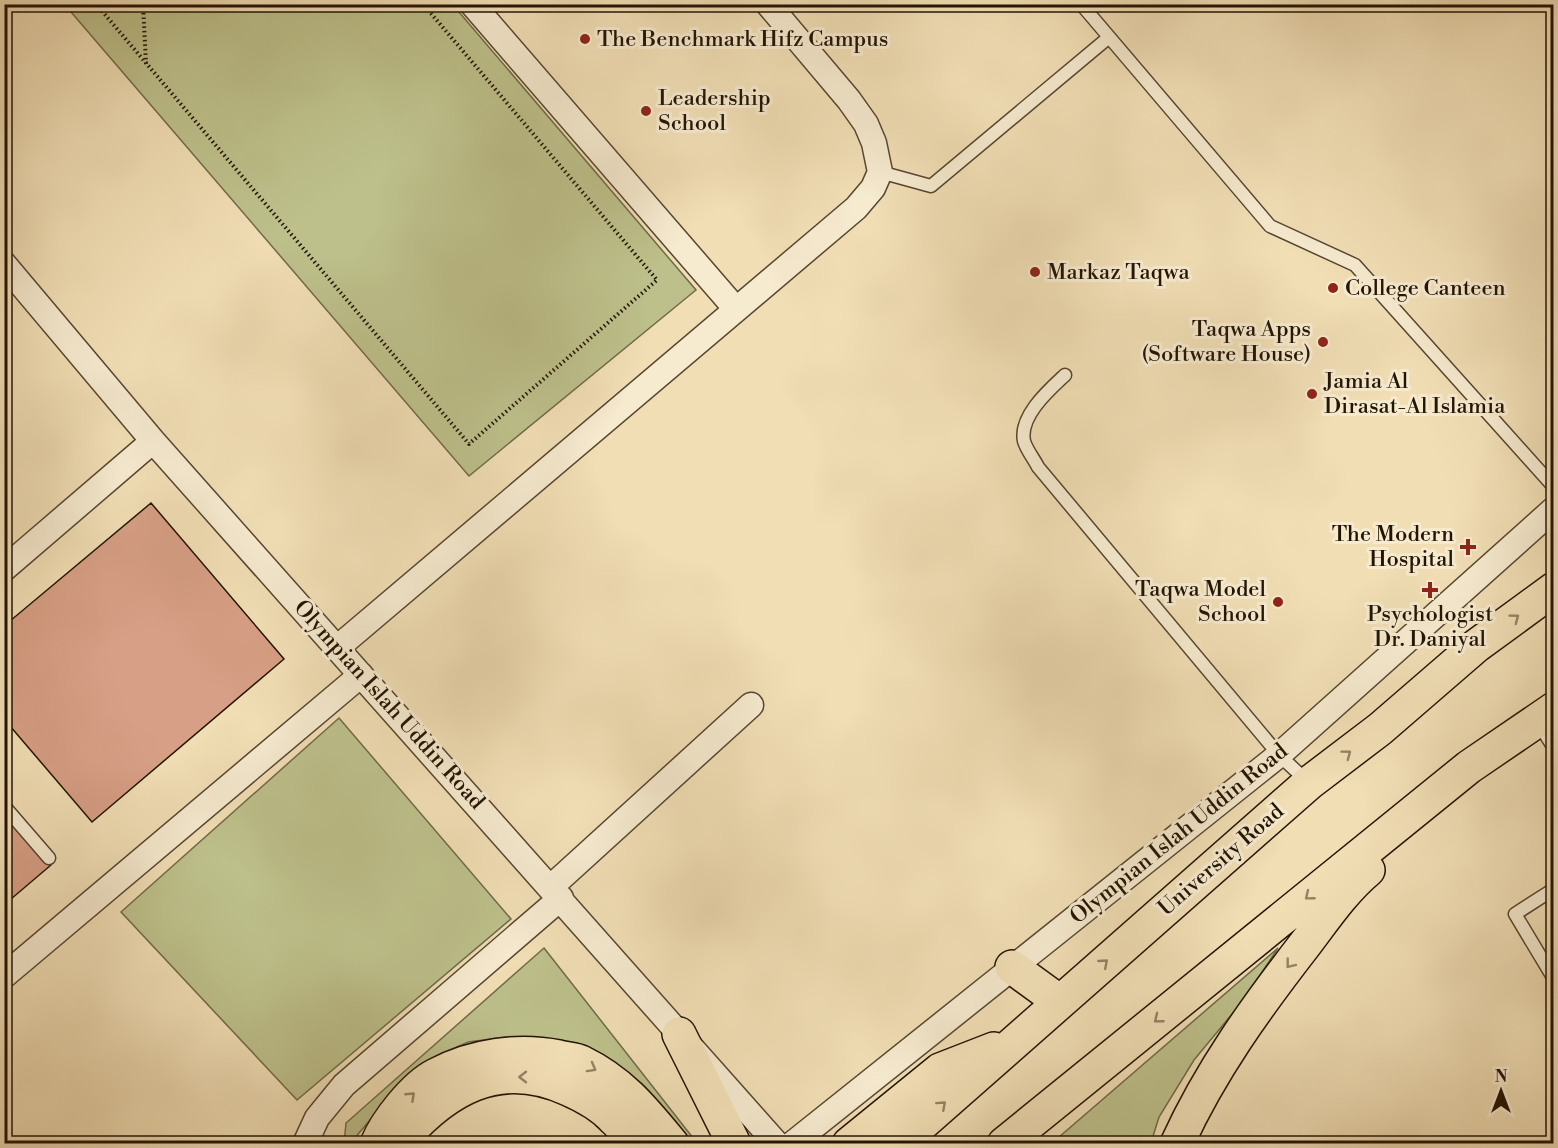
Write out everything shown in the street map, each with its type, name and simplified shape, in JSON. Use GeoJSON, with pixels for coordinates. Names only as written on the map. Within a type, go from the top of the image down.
{"type":"FeatureCollection","features":[{"type":"Feature","properties":{"kind":"main road","name":"University Road"},"geometry":{"type":"LineString","coordinates":[[898,1143],[1309,783],[1380,729],[1476,646],[1554,589]]}},
{"type":"Feature","properties":{"kind":"main road"},"geometry":{"type":"LineString","coordinates":[[1004,1143],[1469,767],[1545,714]]}},
{"type":"Feature","properties":{"kind":"main road"},"geometry":{"type":"LineString","coordinates":[[1177,1143],[1194,1106],[1221,1060],[1275,983],[1325,918],[1361,876],[1420,833],[1469,767]]}},
{"type":"Feature","properties":{"kind":"main road"},"geometry":{"type":"LineString","coordinates":[[1012,967],[1060,1002]]}},
{"type":"Feature","properties":{"kind":"main road"},"geometry":{"type":"LineString","coordinates":[[679,1034],[734,1143]]}},
{"type":"Feature","properties":{"kind":"main road"},"geometry":{"type":"LineString","coordinates":[[849,1143],[940,1070],[1015,1041]]}},
{"type":"Feature","properties":{"kind":"main road"},"geometry":{"type":"LineString","coordinates":[[377,1143],[382,1131],[406,1101],[434,1076],[467,1062],[501,1055],[538,1053],[579,1061],[613,1080],[635,1143]]}},
{"type":"Feature","properties":{"kind":"main road"},"geometry":{"type":"LineString","coordinates":[[398,1143],[417,1122],[442,1101],[470,1085],[496,1077],[532,1077],[556,1083],[583,1096],[625,1109],[672,1143]]}},
{"type":"Feature","properties":{"kind":"street"},"geometry":{"type":"LineString","coordinates":[[472,4],[735,308]]}},
{"type":"Feature","properties":{"kind":"street"},"geometry":{"type":"LineString","coordinates":[[337,648],[735,308],[856,208],[873,188],[880,172],[874,143],[866,124],[849,100],[768,4]]}},
{"type":"Feature","properties":{"kind":"street","name":"Olympian Islah Uddin Road"},"geometry":{"type":"LineString","coordinates":[[4,264],[153,441],[777,1143]]}},
{"type":"Feature","properties":{"kind":"street"},"geometry":{"type":"LineString","coordinates":[[4,569],[153,441]]}},
{"type":"Feature","properties":{"kind":"street","name":"Olympian Islah Uddin Road"},"geometry":{"type":"LineString","coordinates":[[792,1143],[1279,755],[1554,509]]}},
{"type":"Feature","properties":{"kind":"street"},"geometry":{"type":"LineString","coordinates":[[4,976],[361,675]]}},
{"type":"Feature","properties":{"kind":"street"},"geometry":{"type":"LineString","coordinates":[[305,1143],[317,1118],[345,1085],[556,892],[752,705]]}},
{"type":"Feature","properties":{"kind":"lane"},"geometry":{"type":"LineString","coordinates":[[1081,4],[1270,226],[1355,265],[1554,487]]}},
{"type":"Feature","properties":{"kind":"lane"},"geometry":{"type":"LineString","coordinates":[[880,172],[931,186],[1108,38]]}},
{"type":"Feature","properties":{"kind":"lane"},"geometry":{"type":"LineString","coordinates":[[1065,375],[1040,398],[1027,422],[1024,441],[1033,458],[1279,755],[1309,783]]}},
{"type":"Feature","properties":{"kind":"lane"},"geometry":{"type":"LineString","coordinates":[[1545,714],[1554,748]]}},
{"type":"Feature","properties":{"kind":"lane"},"geometry":{"type":"LineString","coordinates":[[4,806],[49,858]]}},
{"type":"Feature","properties":{"kind":"lane"},"geometry":{"type":"LineString","coordinates":[[1554,889],[1515,914],[1554,979]]}},
{"type":"Feature","properties":{"kind":"path"},"geometry":{"type":"LineString","coordinates":[[96,4],[469,444],[657,280],[423,4]]}},
{"type":"Feature","properties":{"kind":"path"},"geometry":{"type":"LineString","coordinates":[[143,4],[147,64]]}},
{"type":"Feature","properties":{"kind":"green space"},"geometry":{"type":"Polygon","coordinates":[[[65,5],[453,5],[696,290],[469,476],[65,5]]]}},
{"type":"Feature","properties":{"kind":"green space"},"geometry":{"type":"Polygon","coordinates":[[[339,718],[511,919],[297,1100],[121,912],[339,718]]]}},
{"type":"Feature","properties":{"kind":"green space"},"geometry":{"type":"Polygon","coordinates":[[[544,948],[697,1143],[686,1143],[534,1040],[506,1037],[468,1042],[438,1056],[403,1081],[352,1143],[344,1144],[346,1123],[544,948]]]}},
{"type":"Feature","properties":{"kind":"green space"},"geometry":{"type":"Polygon","coordinates":[[[1278,948],[1242,1002],[1194,1060],[1159,1117],[1151,1143],[1051,1144],[1278,948]]]}},
{"type":"Feature","properties":{"kind":"building"},"geometry":{"type":"Polygon","coordinates":[[[151,503],[284,659],[92,822],[4,719],[4,626],[151,503]]]}},
{"type":"Feature","properties":{"kind":"building"},"geometry":{"type":"Polygon","coordinates":[[[4,812],[51,865],[4,905],[4,812]]]}},
{"type":"Feature","properties":{"kind":"place","name":"The Benchmark Hifz Campus"},"geometry":{"type":"Point","coordinates":[585,39]}},
{"type":"Feature","properties":{"kind":"place","name":"Leadership School"},"geometry":{"type":"Point","coordinates":[646,111]}},
{"type":"Feature","properties":{"kind":"place","name":"Markaz Taqwa"},"geometry":{"type":"Point","coordinates":[1035,272]}},
{"type":"Feature","properties":{"kind":"place","name":"College Canteen"},"geometry":{"type":"Point","coordinates":[1333,288]}},
{"type":"Feature","properties":{"kind":"place","name":"Taqwa Apps (Software House)"},"geometry":{"type":"Point","coordinates":[1323,342]}},
{"type":"Feature","properties":{"kind":"place","name":"Jamia Al Dirasat-Al Islamia"},"geometry":{"type":"Point","coordinates":[1312,394]}},
{"type":"Feature","properties":{"kind":"place","name":"The Modern Hospital"},"geometry":{"type":"Point","coordinates":[1468,547]}},
{"type":"Feature","properties":{"kind":"place","name":"Psychologist Dr. Daniyal"},"geometry":{"type":"Point","coordinates":[1430,590]}},
{"type":"Feature","properties":{"kind":"place","name":"Taqwa Model School"},"geometry":{"type":"Point","coordinates":[1278,602]}}]}
